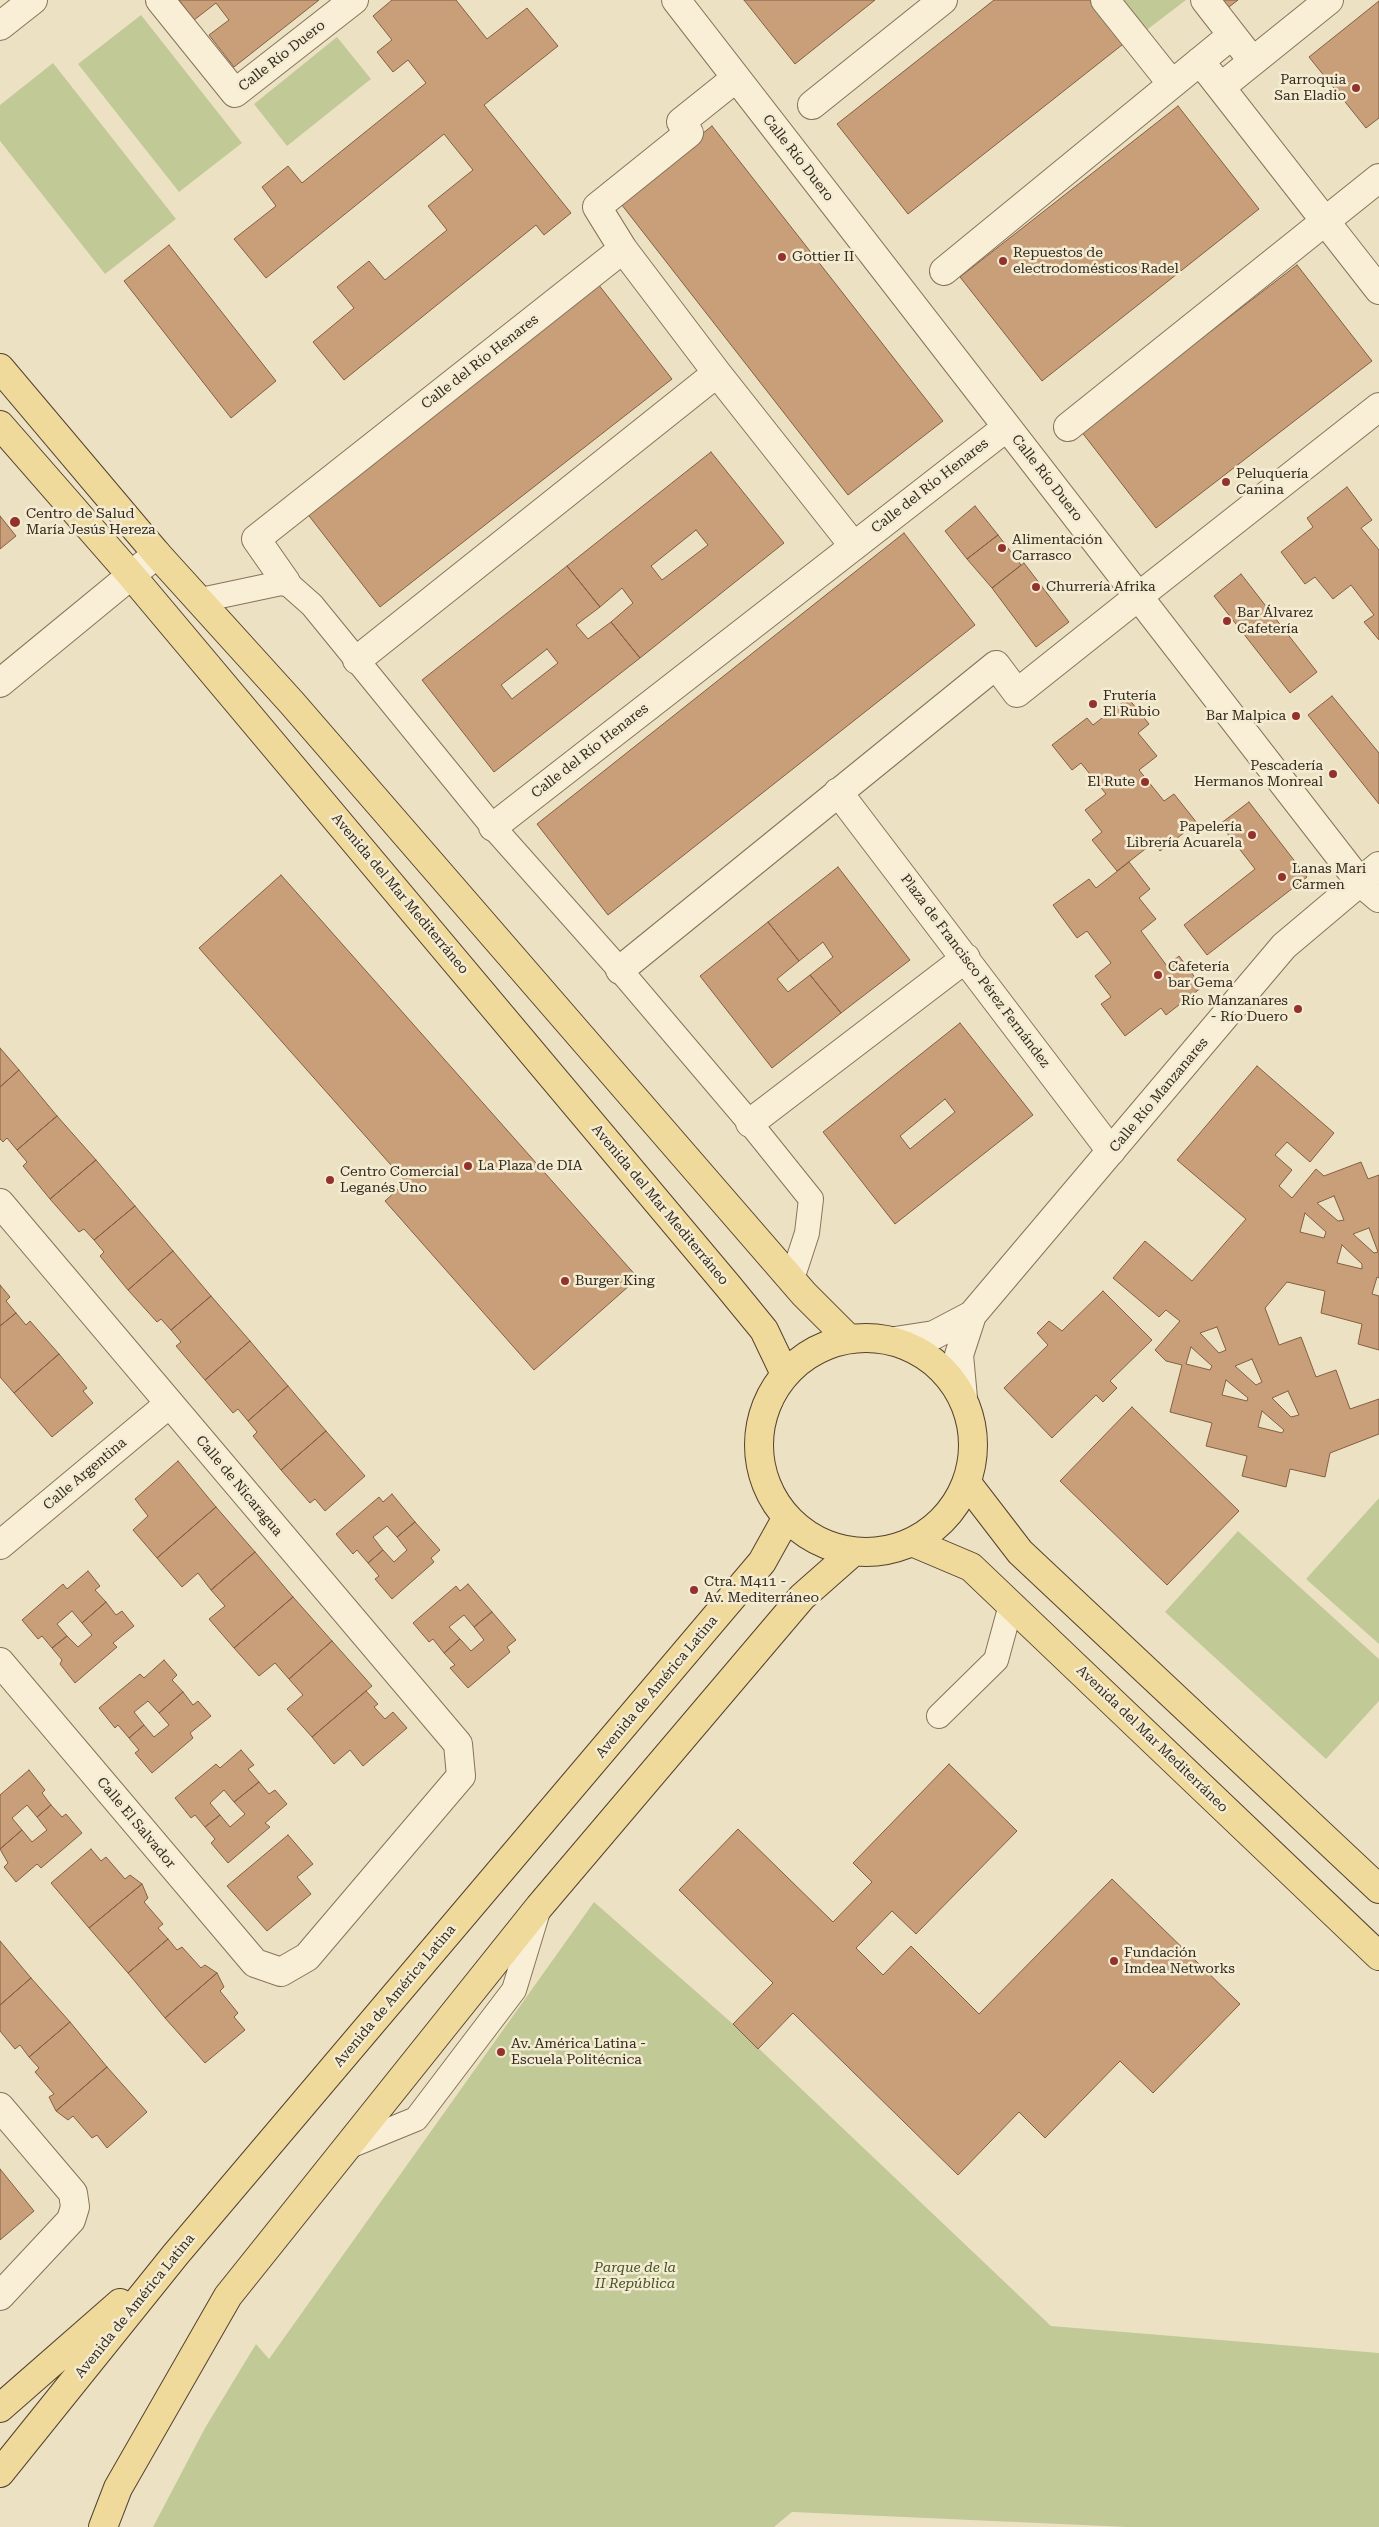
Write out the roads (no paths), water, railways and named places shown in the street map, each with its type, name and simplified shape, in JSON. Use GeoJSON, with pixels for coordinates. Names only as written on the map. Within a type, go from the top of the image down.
{"type":"FeatureCollection","features":[{"type":"Feature","properties":{"kind":"main road"},"geometry":{"type":"LineString","coordinates":[[0,368],[158,554],[792,1279],[848,1338]]}},
{"type":"Feature","properties":{"kind":"main road","name":"Avenida del Mar Mediterráneo"},"geometry":{"type":"LineString","coordinates":[[0,425],[131,575],[728,1286],[764,1330],[785,1374]]}},
{"type":"Feature","properties":{"kind":"main road"},"geometry":{"type":"LineString","coordinates":[[870,1337],[895,1341],[923,1354],[946,1373],[963,1398],[972,1426],[973,1455],[967,1483],[954,1507],[942,1521],[912,1542],[883,1551],[853,1552],[821,1543],[787,1517],[774,1501],[762,1474],[758,1444],[762,1414],[775,1387],[798,1362],[824,1345],[848,1338],[870,1337]]}},
{"type":"Feature","properties":{"kind":"main road"},"geometry":{"type":"LineString","coordinates":[[967,1483],[1020,1552],[1379,1889]]}},
{"type":"Feature","properties":{"kind":"main road","name":"Avenida de América Latina"},"geometry":{"type":"LineString","coordinates":[[0,2473],[176,2254],[762,1562],[787,1517]]}},
{"type":"Feature","properties":{"kind":"main road","name":"Avenida del Mar Mediterráneo"},"geometry":{"type":"LineString","coordinates":[[912,1542],[971,1567],[1379,1956]]}},
{"type":"Feature","properties":{"kind":"main road"},"geometry":{"type":"LineString","coordinates":[[103,2527],[118,2488],[228,2296],[539,1907],[802,1597],[853,1552]]}},
{"type":"Feature","properties":{"kind":"main road"},"geometry":{"type":"LineString","coordinates":[[0,2408],[176,2254]]}},
{"type":"Feature","properties":{"kind":"street"},"geometry":{"type":"LineString","coordinates":[[0,26],[33,0]]}},
{"type":"Feature","properties":{"kind":"street","name":"Calle Río Duero"},"geometry":{"type":"LineString","coordinates":[[160,0],[235,93],[354,0]]}},
{"type":"Feature","properties":{"kind":"street","name":"Calle Río Duero"},"geometry":{"type":"LineString","coordinates":[[676,0],[1138,596],[1372,882]]}},
{"type":"Feature","properties":{"kind":"street"},"geometry":{"type":"LineString","coordinates":[[812,106],[943,0]]}},
{"type":"Feature","properties":{"kind":"street"},"geometry":{"type":"LineString","coordinates":[[1105,0],[1172,84]]}},
{"type":"Feature","properties":{"kind":"street"},"geometry":{"type":"LineString","coordinates":[[1205,0],[1253,61]]}},
{"type":"Feature","properties":{"kind":"street"},"geometry":{"type":"LineString","coordinates":[[1221,87],[1329,0]]}},
{"type":"Feature","properties":{"kind":"street"},"geometry":{"type":"LineString","coordinates":[[944,271],[1232,35]]}},
{"type":"Feature","properties":{"kind":"street"},"geometry":{"type":"LineString","coordinates":[[1200,61],[1379,290]]}},
{"type":"Feature","properties":{"kind":"street"},"geometry":{"type":"LineString","coordinates":[[736,78],[681,122],[689,133],[597,207],[623,249],[717,373],[853,545]]}},
{"type":"Feature","properties":{"kind":"street"},"geometry":{"type":"LineString","coordinates":[[1068,427],[1379,178]]}},
{"type":"Feature","properties":{"kind":"street","name":"Calle del Río Henares"},"geometry":{"type":"LineString","coordinates":[[286,582],[256,539],[623,249]]}},
{"type":"Feature","properties":{"kind":"street"},"geometry":{"type":"LineString","coordinates":[[357,660],[717,373]]}},
{"type":"Feature","properties":{"kind":"street"},"geometry":{"type":"LineString","coordinates":[[620,970],[996,665],[1018,693],[1138,596],[1379,407]]}},
{"type":"Feature","properties":{"kind":"street","name":"Calle del Río Henares"},"geometry":{"type":"LineString","coordinates":[[493,827],[1007,426]]}},
{"type":"Feature","properties":{"kind":"street"},"geometry":{"type":"LineString","coordinates":[[0,682],[158,554]]}},
{"type":"Feature","properties":{"kind":"street","name":"Plaza de Francisco Pérez Fernández"},"geometry":{"type":"LineString","coordinates":[[838,792],[1111,1151]]}},
{"type":"Feature","properties":{"kind":"street","name":"Calle Río Manzanares"},"geometry":{"type":"LineString","coordinates":[[895,1341],[934,1335],[972,1315],[1284,946],[1372,882]]}},
{"type":"Feature","properties":{"kind":"street"},"geometry":{"type":"LineString","coordinates":[[750,1123],[966,958]]}},
{"type":"Feature","properties":{"kind":"street","name":"Calle de Nicaragua"},"geometry":{"type":"LineString","coordinates":[[0,1204],[458,1744],[461,1776],[307,1956],[281,1972]]}},
{"type":"Feature","properties":{"kind":"street","name":"Calle Río Manzanares"},"geometry":{"type":"LineString","coordinates":[[963,1398],[959,1355],[972,1315]]}},
{"type":"Feature","properties":{"kind":"street","name":"Calle Argentina"},"geometry":{"type":"LineString","coordinates":[[0,1545],[170,1404]]}},
{"type":"Feature","properties":{"kind":"street","name":"Calle El Salvador"},"geometry":{"type":"LineString","coordinates":[[0,1662],[255,1964],[281,1972]]}},
{"type":"Feature","properties":{"kind":"street"},"geometry":{"type":"LineString","coordinates":[[0,2107],[73,2193],[75,2208],[70,2220],[0,2296]]}},
{"type":"Feature","properties":{"kind":"lane"},"geometry":{"type":"LineString","coordinates":[[200,600],[286,582],[312,605],[493,827],[620,970],[750,1123],[811,1199],[806,1233],[792,1279]]}},
{"type":"Feature","properties":{"kind":"lane"},"geometry":{"type":"LineString","coordinates":[[939,1716],[996,1660],[1011,1605]]}},
{"type":"Feature","properties":{"kind":"lane"},"geometry":{"type":"LineString","coordinates":[[346,2148],[416,2118],[514,1990],[539,1907]]}},
{"type":"Feature","properties":{"kind":"place","name":"Parroquia San Eladio"},"geometry":{"type":"Point","coordinates":[1356,88]}},
{"type":"Feature","properties":{"kind":"place","name":"Gottier II"},"geometry":{"type":"Point","coordinates":[782,257]}},
{"type":"Feature","properties":{"kind":"place","name":"Repuestos de electrodomésticos Radel"},"geometry":{"type":"Point","coordinates":[1003,261]}},
{"type":"Feature","properties":{"kind":"place","name":"Peluquería Canina"},"geometry":{"type":"Point","coordinates":[1226,482]}},
{"type":"Feature","properties":{"kind":"place","name":"Centro de Salud María Jesús Hereza"},"geometry":{"type":"Point","coordinates":[15,522]}},
{"type":"Feature","properties":{"kind":"place","name":"Alimentación Carrasco"},"geometry":{"type":"Point","coordinates":[1002,548]}},
{"type":"Feature","properties":{"kind":"place","name":"Churrería Afrika"},"geometry":{"type":"Point","coordinates":[1036,587]}},
{"type":"Feature","properties":{"kind":"place","name":"Bar Álvarez Cafetería"},"geometry":{"type":"Point","coordinates":[1227,621]}},
{"type":"Feature","properties":{"kind":"place","name":"Frutería El Rubio"},"geometry":{"type":"Point","coordinates":[1093,704]}},
{"type":"Feature","properties":{"kind":"place","name":"Bar Malpica"},"geometry":{"type":"Point","coordinates":[1296,716]}},
{"type":"Feature","properties":{"kind":"place","name":"Pescadería Hermanos Monreal"},"geometry":{"type":"Point","coordinates":[1333,774]}},
{"type":"Feature","properties":{"kind":"place","name":"El Rute"},"geometry":{"type":"Point","coordinates":[1145,782]}},
{"type":"Feature","properties":{"kind":"place","name":"Papelería Librería Acuarela"},"geometry":{"type":"Point","coordinates":[1252,835]}},
{"type":"Feature","properties":{"kind":"place","name":"Lanas Mari Carmen"},"geometry":{"type":"Point","coordinates":[1282,877]}},
{"type":"Feature","properties":{"kind":"place","name":"Cafetería bar Gema"},"geometry":{"type":"Point","coordinates":[1158,975]}},
{"type":"Feature","properties":{"kind":"place","name":"Río Manzanares - Río Duero"},"geometry":{"type":"Point","coordinates":[1298,1009]}},
{"type":"Feature","properties":{"kind":"place","name":"La Plaza de DIA"},"geometry":{"type":"Point","coordinates":[468,1166]}},
{"type":"Feature","properties":{"kind":"place","name":"Centro Comercial Leganés Uno"},"geometry":{"type":"Point","coordinates":[330,1180]}},
{"type":"Feature","properties":{"kind":"place","name":"Burger King"},"geometry":{"type":"Point","coordinates":[565,1281]}},
{"type":"Feature","properties":{"kind":"place","name":"Ctra. M411 - Av. Mediterráneo"},"geometry":{"type":"Point","coordinates":[694,1590]}},
{"type":"Feature","properties":{"kind":"place","name":"Fundación Imdea Networks"},"geometry":{"type":"Point","coordinates":[1114,1961]}},
{"type":"Feature","properties":{"kind":"place","name":"Av. América Latina - Escuela Politécnica"},"geometry":{"type":"Point","coordinates":[501,2052]}},
{"type":"Feature","properties":{"kind":"park label","name":"Parque de la II República"},"geometry":{"type":"Point","coordinates":[635,2276]}}]}
